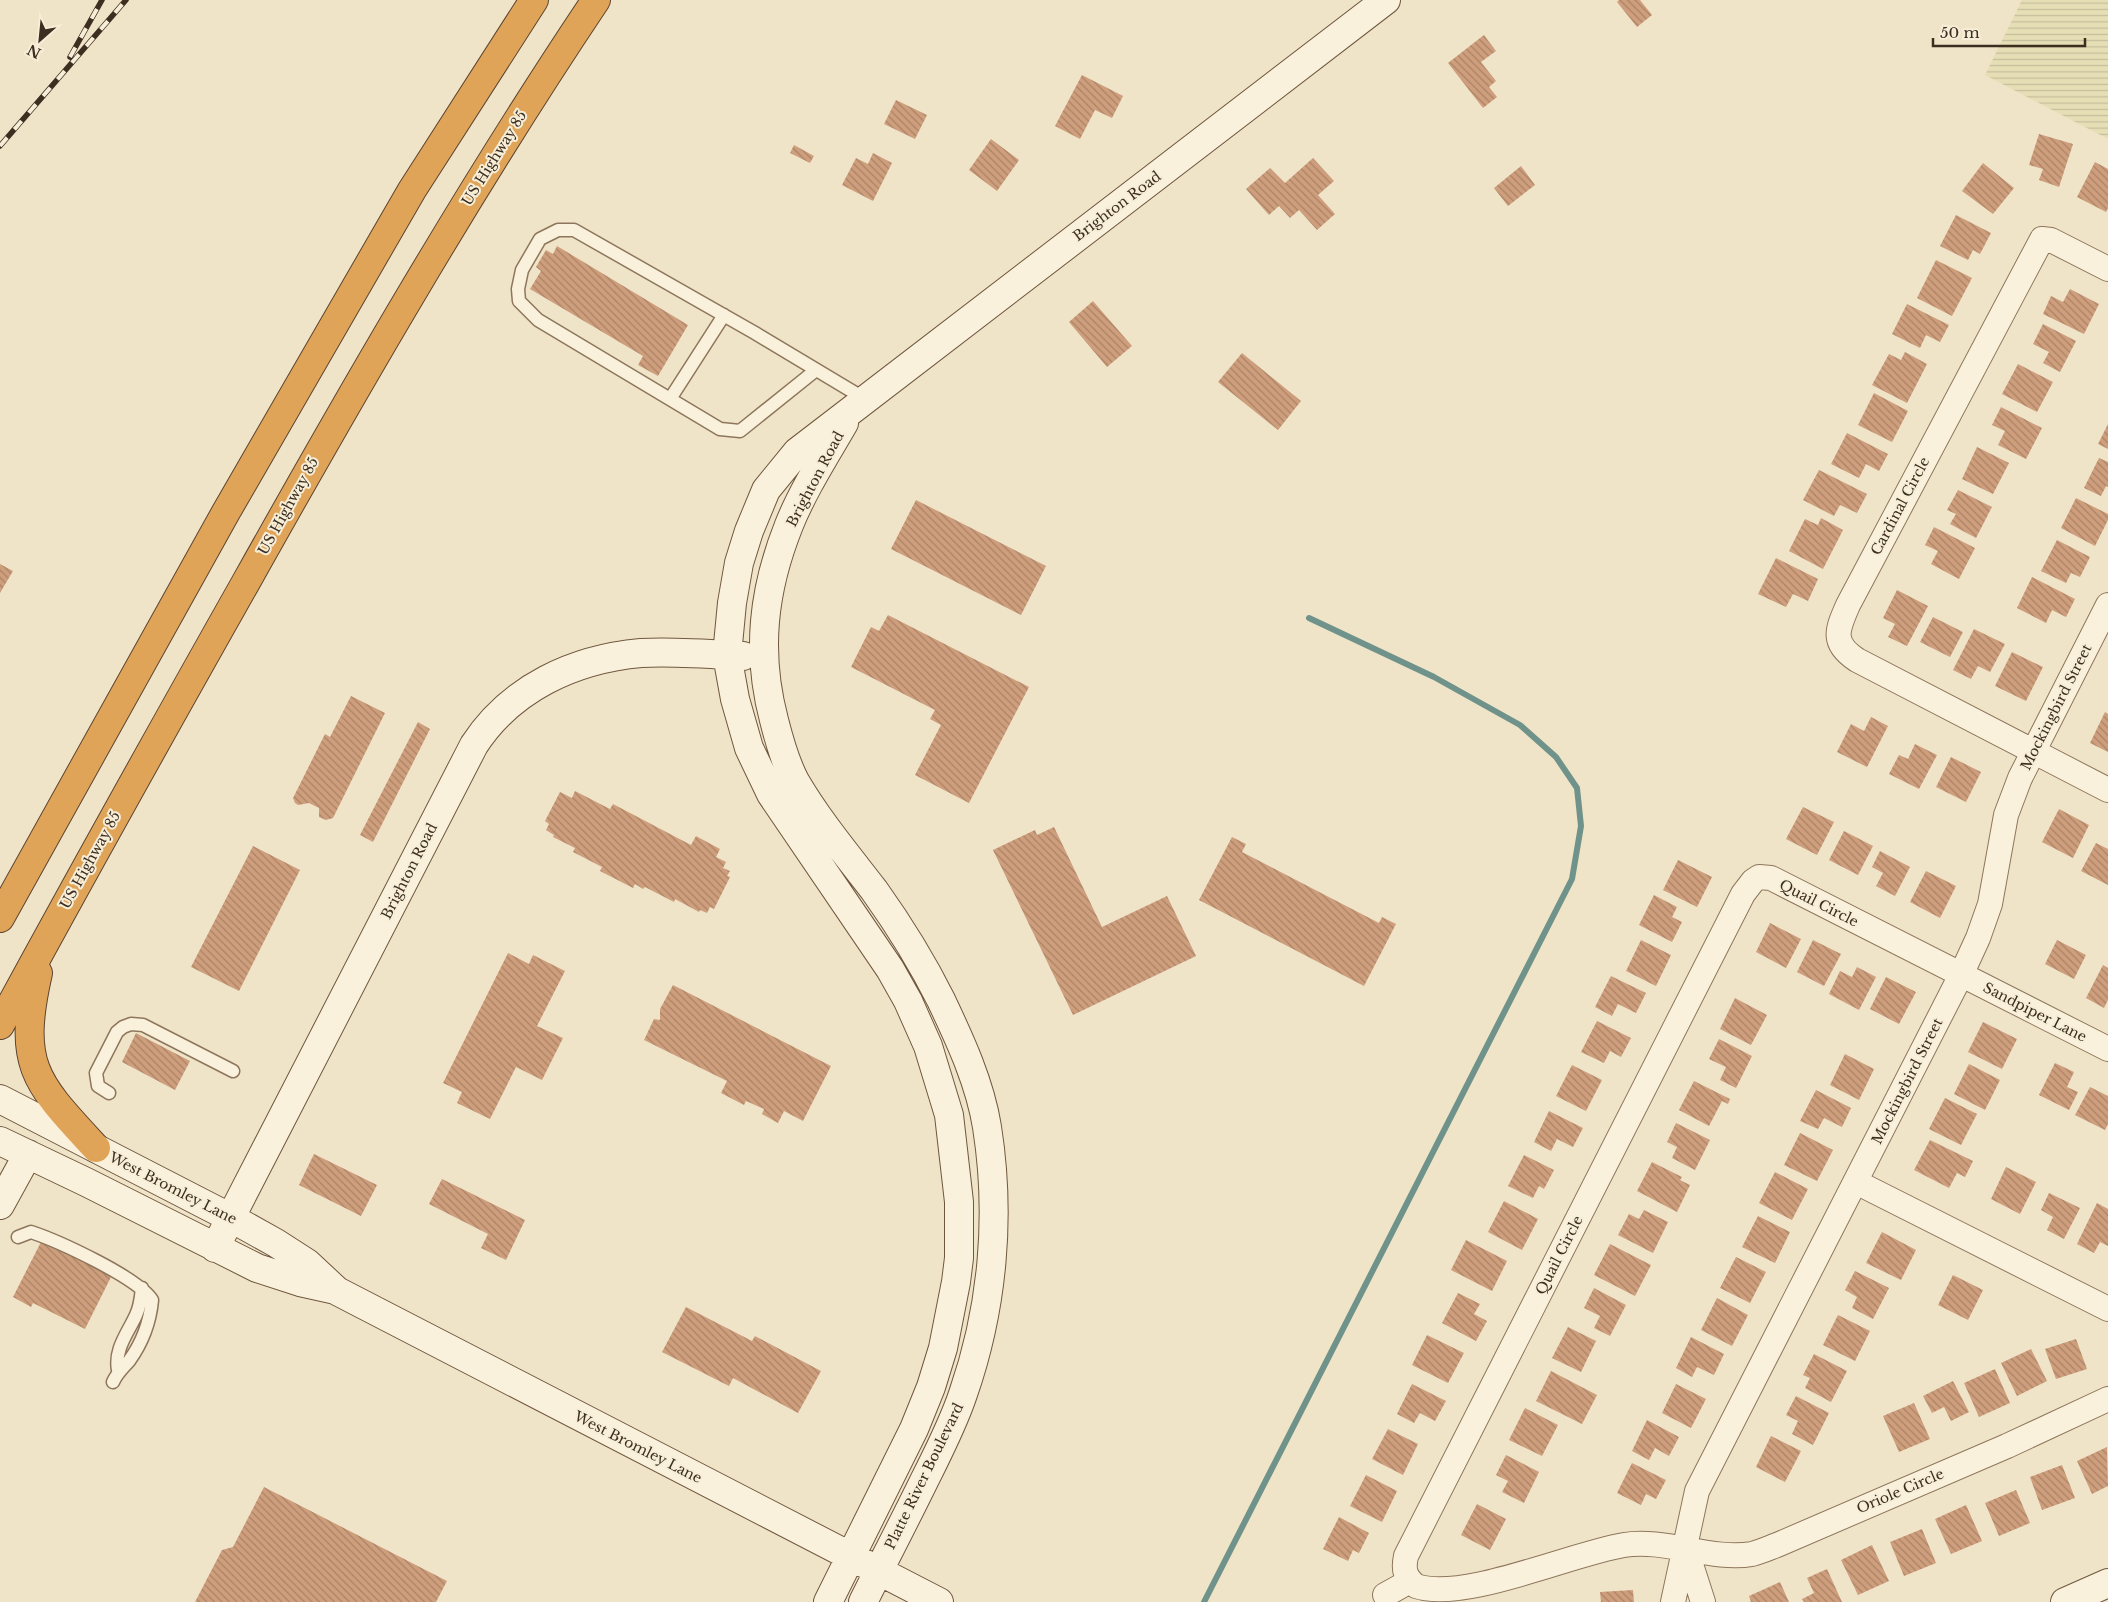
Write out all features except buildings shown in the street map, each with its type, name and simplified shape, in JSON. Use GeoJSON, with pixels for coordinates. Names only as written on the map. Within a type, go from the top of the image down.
{"type":"FeatureCollection","features":[{"type":"Feature","properties":{"kind":"highway"},"geometry":{"type":"LineString","coordinates":[[2,912],[226,512],[412,190],[534,0]]}},
{"type":"Feature","properties":{"kind":"highway","name":"US Highway 85"},"geometry":{"type":"LineString","coordinates":[[0,1024],[299,486],[397,317],[484,173],[596,0]]}},
{"type":"Feature","properties":{"kind":"highway"},"geometry":{"type":"LineString","coordinates":[[44,943],[30,1010],[29,1034],[34,1067],[46,1090],[60,1109],[96,1148]]}},
{"type":"Feature","properties":{"kind":"main road","name":"Brighton Road"},"geometry":{"type":"LineString","coordinates":[[726,655],[739,563],[749,531],[766,490],[797,452],[1386,0]]}},
{"type":"Feature","properties":{"kind":"main road","name":"Brighton Road"},"geometry":{"type":"LineString","coordinates":[[216,1248],[474,745],[498,713],[538,684],[568,670],[594,661],[643,653],[763,658],[765,606],[790,523],[857,406]]}},
{"type":"Feature","properties":{"kind":"main road"},"geometry":{"type":"LineString","coordinates":[[726,655],[735,699],[749,748],[771,794],[890,969],[908,1001],[928,1046],[950,1115],[958,1188],[959,1258],[948,1326],[931,1387],[917,1422],[828,1602]]}},
{"type":"Feature","properties":{"kind":"main road","name":"Platte River Boulevard"},"geometry":{"type":"LineString","coordinates":[[763,658],[769,703],[781,748],[794,780],[876,893],[925,969],[950,1020],[974,1078],[986,1125],[994,1225],[989,1289],[978,1340],[965,1390],[942,1444],[863,1602]]}},
{"type":"Feature","properties":{"kind":"main road"},"geometry":{"type":"LineString","coordinates":[[852,912],[876,893]]}},
{"type":"Feature","properties":{"kind":"main road"},"geometry":{"type":"LineString","coordinates":[[869,938],[894,920]]}},
{"type":"Feature","properties":{"kind":"main road","name":"West Bromley Lane"},"geometry":{"type":"LineString","coordinates":[[0,1099],[231,1218],[292,1252],[337,1291]]}},
{"type":"Feature","properties":{"kind":"main road","name":"West Bromley Lane"},"geometry":{"type":"LineString","coordinates":[[0,1141],[216,1248],[280,1276],[337,1291],[939,1602]]}},
{"type":"Feature","properties":{"kind":"main road"},"geometry":{"type":"LineString","coordinates":[[0,1205],[28,1154]]}},
{"type":"Feature","properties":{"kind":"main road"},"geometry":{"type":"LineString","coordinates":[[2065,1602],[2108,1583]]}},
{"type":"Feature","properties":{"kind":"street","name":"Cardinal Circle"},"geometry":{"type":"LineString","coordinates":[[2034,751],[1857,660],[1848,654],[1839,643],[1838,631],[1848,605],[2042,239],[2052,240],[2108,269]]}},
{"type":"Feature","properties":{"kind":"street","name":"Mockingbird Street"},"geometry":{"type":"LineString","coordinates":[[1673,1602],[1686,1549],[1697,1491],[1962,975],[1990,904],[2006,815],[2020,778],[2108,605]]}},
{"type":"Feature","properties":{"kind":"street"},"geometry":{"type":"LineString","coordinates":[[2034,751],[2108,790]]}},
{"type":"Feature","properties":{"kind":"street","name":"Quail Circle"},"geometry":{"type":"LineString","coordinates":[[1410,1581],[1404,1572],[1406,1556],[1743,894],[1753,881],[1759,876],[1771,878],[1962,975]]}},
{"type":"Feature","properties":{"kind":"street","name":"Sandpiper Lane"},"geometry":{"type":"LineString","coordinates":[[1962,975],[2108,1049]]}},
{"type":"Feature","properties":{"kind":"street"},"geometry":{"type":"LineString","coordinates":[[1856,1182],[2108,1309]]}},
{"type":"Feature","properties":{"kind":"street","name":"Oriole Circle"},"geometry":{"type":"LineString","coordinates":[[1686,1549],[1752,1554],[2006,1446],[2108,1399]]}},
{"type":"Feature","properties":{"kind":"street"},"geometry":{"type":"LineString","coordinates":[[1385,1595],[1410,1581],[1428,1594],[1440,1597],[1493,1593],[1532,1579],[1600,1550],[1623,1545],[1645,1544],[1686,1549]]}},
{"type":"Feature","properties":{"kind":"street","name":"Mockingbird Street"},"geometry":{"type":"LineString","coordinates":[[1686,1549],[1703,1602]]}},
{"type":"Feature","properties":{"kind":"lane"},"geometry":{"type":"LineString","coordinates":[[816,370],[740,431],[720,429],[538,320],[519,301],[518,289],[522,270],[540,239],[558,230],[574,230],[724,315],[816,370],[857,406]]}},
{"type":"Feature","properties":{"kind":"lane"},"geometry":{"type":"LineString","coordinates":[[670,399],[724,315]]}},
{"type":"Feature","properties":{"kind":"lane"},"geometry":{"type":"LineString","coordinates":[[109,1094],[98,1086],[96,1073],[117,1032],[123,1026],[131,1024],[143,1025],[234,1071]]}},
{"type":"Feature","properties":{"kind":"lane"},"geometry":{"type":"LineString","coordinates":[[18,1237],[31,1232],[42,1236],[129,1279],[142,1288],[137,1313],[118,1352],[116,1360],[118,1370],[113,1382]]}},
{"type":"Feature","properties":{"kind":"shaded area"},"geometry":{"type":"Polygon","coordinates":[[[2022,0],[2108,0],[2108,139],[1985,75],[2022,0]]]}},
{"type":"Feature","properties":{"kind":"waterway"},"geometry":{"type":"LineString","coordinates":[[1204,1602],[1572,879],[1581,826],[1577,788],[1556,757],[1520,725],[1434,677],[1309,618]]}},
{"type":"Feature","properties":{"kind":"railway"},"geometry":{"type":"LineString","coordinates":[[70,57],[102,0]]}},
{"type":"Feature","properties":{"kind":"railway"},"geometry":{"type":"LineString","coordinates":[[0,146],[126,0]]}}]}
